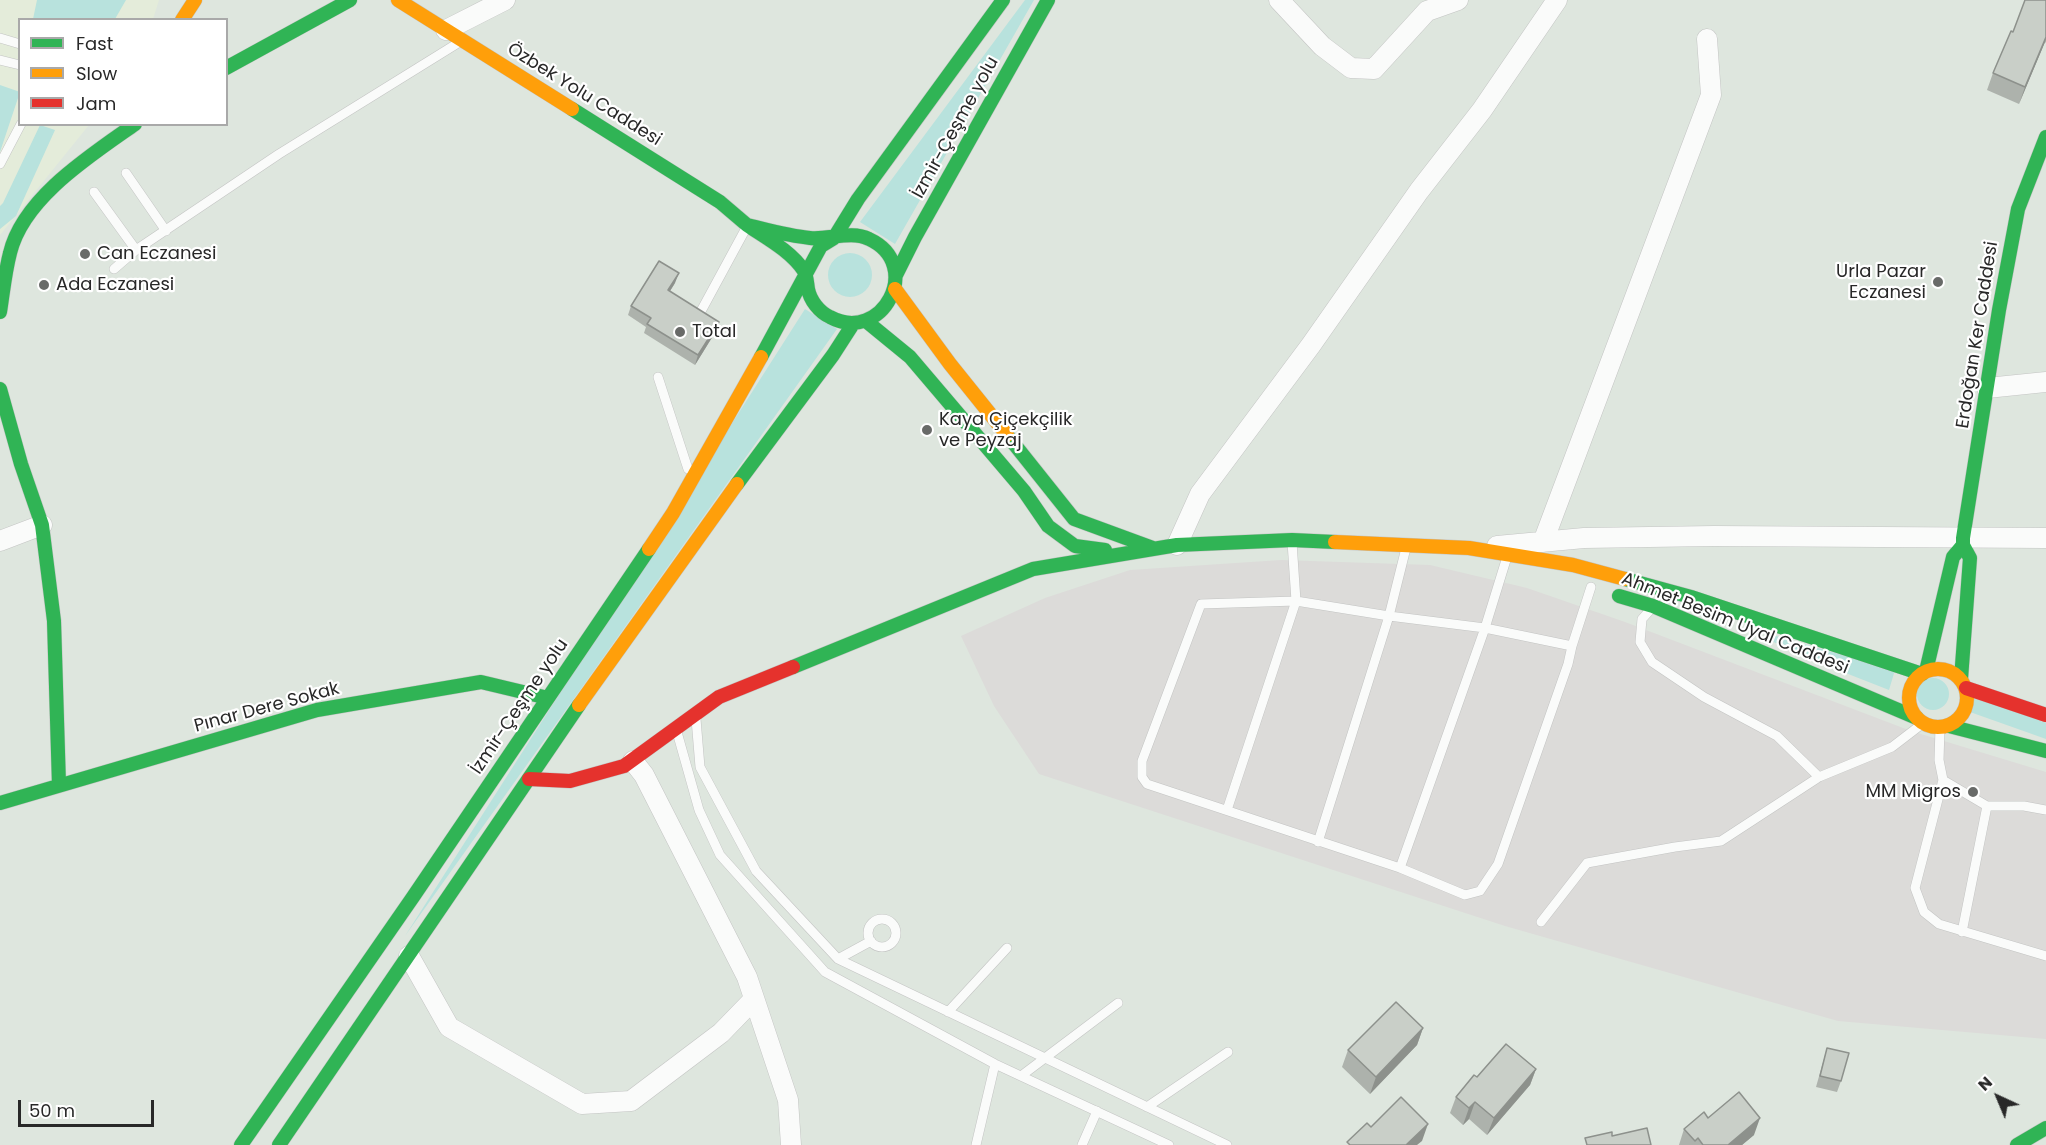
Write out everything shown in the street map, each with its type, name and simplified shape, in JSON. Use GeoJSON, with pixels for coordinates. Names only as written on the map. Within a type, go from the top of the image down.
{"type":"FeatureCollection","features":[{"type":"Feature","properties":{"kind":"main road"},"geometry":{"type":"LineString","coordinates":[[183,18],[185,0]]}},
{"type":"Feature","properties":{"kind":"main road"},"geometry":{"type":"LineString","coordinates":[[183,18],[195,0]]}},
{"type":"Feature","properties":{"kind":"main road"},"geometry":{"type":"LineString","coordinates":[[228,67],[350,0]]}},
{"type":"Feature","properties":{"kind":"main road","name":"Özbek Yolu Caddesi"},"geometry":{"type":"LineString","coordinates":[[399,0],[720,202],[788,255],[806,274]]}},
{"type":"Feature","properties":{"kind":"main road","name":"İzmir-Çeşme yolu"},"geometry":{"type":"LineString","coordinates":[[834,238],[858,199],[1003,0]]}},
{"type":"Feature","properties":{"kind":"main road","name":"İzmir-Çeşme yolu"},"geometry":{"type":"LineString","coordinates":[[896,275],[1048,0]]}},
{"type":"Feature","properties":{"kind":"main road"},"geometry":{"type":"LineString","coordinates":[[0,312],[10,251],[30,210],[77,165],[132,126]]}},
{"type":"Feature","properties":{"kind":"main road","name":"Erdoğan Ker Caddesi"},"geometry":{"type":"LineString","coordinates":[[1924,673],[1953,557],[1963,541],[2018,209],[2046,137]]}},
{"type":"Feature","properties":{"kind":"main road"},"geometry":{"type":"LineString","coordinates":[[279,1145],[598,679],[729,495],[859,322],[879,314],[889,303],[895,289],[896,275],[893,261],[875,240],[861,235],[848,234],[817,239],[747,225]]}},
{"type":"Feature","properties":{"kind":"main road"},"geometry":{"type":"LineString","coordinates":[[834,238],[821,246],[806,274],[809,293],[822,312],[831,318],[859,322],[910,357],[1024,491],[1048,526],[1075,546],[1105,550],[1154,549]]}},
{"type":"Feature","properties":{"kind":"main road","name":"İzmir-Çeşme yolu"},"geometry":{"type":"LineString","coordinates":[[241,1145],[413,897],[667,522],[806,274]]}},
{"type":"Feature","properties":{"kind":"main road"},"geometry":{"type":"LineString","coordinates":[[895,289],[950,364],[1074,519],[1154,549]]}},
{"type":"Feature","properties":{"kind":"main road"},"geometry":{"type":"LineString","coordinates":[[0,388],[21,464],[42,525],[54,621],[59,785]]}},
{"type":"Feature","properties":{"kind":"main road","name":"Ahmet Besim Uyal Caddesi"},"geometry":{"type":"LineString","coordinates":[[1154,549],[1292,540],[1469,548],[1573,565],[1627,579],[1691,597],[1924,673]]}},
{"type":"Feature","properties":{"kind":"main road","name":"Erdoğan Ker Caddesi"},"geometry":{"type":"LineString","coordinates":[[1963,541],[1970,558],[1964,683]]}},
{"type":"Feature","properties":{"kind":"main road","name":"Ahmet Besim Uyal Caddesi"},"geometry":{"type":"LineString","coordinates":[[1469,548],[1559,577]]}},
{"type":"Feature","properties":{"kind":"main road"},"geometry":{"type":"LineString","coordinates":[[529,779],[570,781],[624,766],[719,697],[1033,569],[1154,549]]}},
{"type":"Feature","properties":{"kind":"main road","name":"Ahmet Besim Uyal Caddesi"},"geometry":{"type":"LineString","coordinates":[[1586,585],[1653,606],[1920,721]]}},
{"type":"Feature","properties":{"kind":"main road"},"geometry":{"type":"LineString","coordinates":[[2046,715],[1964,683],[1945,669],[1935,669],[1924,673],[1916,679],[1909,694],[1912,711],[1920,721],[2046,751]]}},
{"type":"Feature","properties":{"kind":"main road","name":"Pınar Dere Sokak"},"geometry":{"type":"LineString","coordinates":[[0,803],[316,710],[481,682],[548,698]]}},
{"type":"Feature","properties":{"kind":"main road"},"geometry":{"type":"LineString","coordinates":[[1945,727],[1957,721],[1967,706],[1964,683]]}},
{"type":"Feature","properties":{"kind":"main road"},"geometry":{"type":"LineString","coordinates":[[2017,1145],[2046,1128]]}},
{"type":"Feature","properties":{"kind":"street"},"geometry":{"type":"LineString","coordinates":[[446,30],[505,0]]}},
{"type":"Feature","properties":{"kind":"street"},"geometry":{"type":"LineString","coordinates":[[1279,0],[1322,46],[1351,68],[1374,69],[1427,11],[1458,0]]}},
{"type":"Feature","properties":{"kind":"street"},"geometry":{"type":"LineString","coordinates":[[1177,546],[1200,494],[1311,345],[1419,190],[1482,110],[1557,0]]}},
{"type":"Feature","properties":{"kind":"street"},"geometry":{"type":"LineString","coordinates":[[1543,542],[1711,94],[1707,39]]}},
{"type":"Feature","properties":{"kind":"street"},"geometry":{"type":"LineString","coordinates":[[1987,388],[2046,382]]}},
{"type":"Feature","properties":{"kind":"street"},"geometry":{"type":"LineString","coordinates":[[0,542],[42,525]]}},
{"type":"Feature","properties":{"kind":"street"},"geometry":{"type":"LineString","coordinates":[[1469,548],[1584,538],[1714,536],[1963,541],[2046,538]]}},
{"type":"Feature","properties":{"kind":"street"},"geometry":{"type":"LineString","coordinates":[[633,760],[644,775],[741,966],[788,1100],[791,1145]]}},
{"type":"Feature","properties":{"kind":"street"},"geometry":{"type":"LineString","coordinates":[[409,956],[449,1027],[582,1104],[631,1101],[721,1033],[754,999]]}},
{"type":"Feature","properties":{"kind":"lane"},"geometry":{"type":"LineString","coordinates":[[0,38],[18,43]]}},
{"type":"Feature","properties":{"kind":"lane"},"geometry":{"type":"LineString","coordinates":[[114,268],[136,250],[279,154],[463,40]]}},
{"type":"Feature","properties":{"kind":"lane"},"geometry":{"type":"LineString","coordinates":[[0,60],[18,64]]}},
{"type":"Feature","properties":{"kind":"lane"},"geometry":{"type":"LineString","coordinates":[[0,164],[20,126]]}},
{"type":"Feature","properties":{"kind":"lane"},"geometry":{"type":"LineString","coordinates":[[126,173],[166,231]]}},
{"type":"Feature","properties":{"kind":"lane"},"geometry":{"type":"LineString","coordinates":[[94,192],[136,250]]}},
{"type":"Feature","properties":{"kind":"lane"},"geometry":{"type":"LineString","coordinates":[[700,313],[747,225]]}},
{"type":"Feature","properties":{"kind":"lane"},"geometry":{"type":"LineString","coordinates":[[658,377],[692,480]]}},
{"type":"Feature","properties":{"kind":"lane"},"geometry":{"type":"LineString","coordinates":[[1227,810],[1296,601],[1292,540]]}},
{"type":"Feature","properties":{"kind":"lane"},"geometry":{"type":"LineString","coordinates":[[1318,842],[1389,616],[1407,545]]}},
{"type":"Feature","properties":{"kind":"lane"},"geometry":{"type":"LineString","coordinates":[[1400,868],[1485,628],[1506,560]]}},
{"type":"Feature","properties":{"kind":"lane"},"geometry":{"type":"LineString","coordinates":[[1572,646],[1485,628],[1296,601],[1201,604],[1142,761],[1143,777],[1147,784],[1400,868],[1465,896],[1480,891],[1498,864],[1568,664],[1586,585]]}},
{"type":"Feature","properties":{"kind":"lane"},"geometry":{"type":"LineString","coordinates":[[1653,606],[1642,619],[1640,642],[1652,662],[1704,698],[1777,736],[1819,777]]}},
{"type":"Feature","properties":{"kind":"lane"},"geometry":{"type":"LineString","coordinates":[[696,715],[700,767],[756,871],[838,959],[1227,1145]]}},
{"type":"Feature","properties":{"kind":"lane"},"geometry":{"type":"LineString","coordinates":[[1541,922],[1587,864],[1674,847],[1721,841],[1819,777],[1892,747],[1920,721]]}},
{"type":"Feature","properties":{"kind":"lane"},"geometry":{"type":"LineString","coordinates":[[1945,727],[1939,760],[1943,780],[1915,888],[1924,912],[1940,924],[1962,933],[2046,956]]}},
{"type":"Feature","properties":{"kind":"lane"},"geometry":{"type":"LineString","coordinates":[[676,729],[699,810],[720,855],[825,972],[995,1064],[1168,1145]]}},
{"type":"Feature","properties":{"kind":"lane"},"geometry":{"type":"LineString","coordinates":[[1943,780],[1987,806],[2024,806],[2046,810]]}},
{"type":"Feature","properties":{"kind":"lane"},"geometry":{"type":"LineString","coordinates":[[1962,933],[1987,806]]}},
{"type":"Feature","properties":{"kind":"lane"},"geometry":{"type":"LineString","coordinates":[[838,959],[871,941]]}},
{"type":"Feature","properties":{"kind":"lane"},"geometry":{"type":"LineString","coordinates":[[948,1012],[1006,948]]}},
{"type":"Feature","properties":{"kind":"lane"},"geometry":{"type":"LineString","coordinates":[[1021,1076],[1118,1003]]}},
{"type":"Feature","properties":{"kind":"lane"},"geometry":{"type":"LineString","coordinates":[[1147,1107],[1228,1052]]}},
{"type":"Feature","properties":{"kind":"lane"},"geometry":{"type":"LineString","coordinates":[[976,1145],[995,1064]]}},
{"type":"Feature","properties":{"kind":"lane"},"geometry":{"type":"LineString","coordinates":[[1082,1145],[1096,1111]]}},
{"type":"Feature","properties":{"kind":"shaded area"},"geometry":{"type":"Polygon","coordinates":[[[0,0],[159,0],[153,18],[18,18],[18,126],[88,126],[0,235],[0,0]]]}},
{"type":"Feature","properties":{"kind":"shaded area"},"geometry":{"type":"Polygon","coordinates":[[[37,0],[126,0],[116,18],[33,18],[37,0]]]}},
{"type":"Feature","properties":{"kind":"shaded area"},"geometry":{"type":"Polygon","coordinates":[[[1025,0],[1034,0],[895,244],[860,222],[1025,0]]]}},
{"type":"Feature","properties":{"kind":"shaded area"},"geometry":{"type":"Polygon","coordinates":[[[0,85],[18,91],[18,98],[0,152],[0,85]]]}},
{"type":"Feature","properties":{"kind":"shaded area"},"geometry":{"type":"Polygon","coordinates":[[[40,126],[55,130],[16,216],[0,229],[0,206],[40,126]]]}},
{"type":"Feature","properties":{"kind":"shaded area"},"geometry":{"type":"Polygon","coordinates":[[[850,253],[865,260],[872,275],[865,290],[850,297],[835,290],[828,275],[835,260],[850,253]]]}},
{"type":"Feature","properties":{"kind":"shaded area"},"geometry":{"type":"Polygon","coordinates":[[[805,309],[837,329],[405,936],[805,309]]]}},
{"type":"Feature","properties":{"kind":"shaded area"},"geometry":{"type":"Polygon","coordinates":[[[1281,560],[1430,565],[1527,588],[1625,622],[1911,731],[2046,772],[2046,1039],[1838,1021],[1505,926],[1039,774],[994,706],[961,636],[1045,598],[1130,570],[1281,560]]]}},
{"type":"Feature","properties":{"kind":"shaded area"},"geometry":{"type":"Polygon","coordinates":[[[1769,634],[1895,670],[1889,690],[1767,639],[1769,634]]]}},
{"type":"Feature","properties":{"kind":"shaded area"},"geometry":{"type":"Polygon","coordinates":[[[1933,678],[1944,683],[1949,694],[1944,705],[1933,710],[1922,705],[1917,694],[1922,683],[1933,678]]]}},
{"type":"Feature","properties":{"kind":"shaded area"},"geometry":{"type":"Polygon","coordinates":[[[1975,695],[2046,723],[2046,739],[1970,712],[1975,695]]]}},
{"type":"Feature","properties":{"kind":"building"},"geometry":{"type":"Polygon","coordinates":[[[2025,0],[2046,0],[2046,37],[2025,87],[1993,73],[2011,31],[2013,32],[2025,0]]]}},
{"type":"Feature","properties":{"kind":"building"},"geometry":{"type":"Polygon","coordinates":[[[659,261],[679,273],[668,290],[719,322],[698,355],[647,324],[651,318],[631,306],[659,261]]]}},
{"type":"Feature","properties":{"kind":"building"},"geometry":{"type":"Polygon","coordinates":[[[1396,1002],[1423,1028],[1376,1077],[1348,1050],[1396,1002]]]}},
{"type":"Feature","properties":{"kind":"building"},"geometry":{"type":"Polygon","coordinates":[[[1506,1044],[1536,1069],[1494,1118],[1475,1102],[1469,1108],[1456,1097],[1474,1075],[1477,1077],[1506,1044]]]}},
{"type":"Feature","properties":{"kind":"building"},"geometry":{"type":"Polygon","coordinates":[[[1827,1048],[1849,1053],[1841,1081],[1820,1076],[1827,1048]]]}},
{"type":"Feature","properties":{"kind":"building"},"geometry":{"type":"Polygon","coordinates":[[[1739,1092],[1760,1118],[1728,1145],[1703,1145],[1698,1138],[1695,1141],[1684,1129],[1704,1112],[1708,1118],[1739,1092]]]}},
{"type":"Feature","properties":{"kind":"building"},"geometry":{"type":"Polygon","coordinates":[[[1401,1097],[1428,1124],[1406,1145],[1350,1145],[1347,1142],[1367,1123],[1371,1127],[1401,1097]]]}},
{"type":"Feature","properties":{"kind":"building"},"geometry":{"type":"Polygon","coordinates":[[[1647,1128],[1651,1145],[1587,1145],[1585,1138],[1612,1132],[1612,1136],[1647,1128]]]}},
{"type":"Feature","properties":{"kind":"traffic: fast"},"geometry":{"type":"LineString","coordinates":[[228,67],[350,0]]}},
{"type":"Feature","properties":{"kind":"traffic: fast"},"geometry":{"type":"LineString","coordinates":[[761,357],[821,246],[834,238],[858,199],[1003,0]]}},
{"type":"Feature","properties":{"kind":"traffic: fast"},"geometry":{"type":"LineString","coordinates":[[896,275],[1048,0]]}},
{"type":"Feature","properties":{"kind":"traffic: fast"},"geometry":{"type":"LineString","coordinates":[[572,109],[720,202],[747,225]]}},
{"type":"Feature","properties":{"kind":"traffic: fast"},"geometry":{"type":"LineString","coordinates":[[0,312],[10,253],[17,233],[29,214],[61,180],[132,126]]}},
{"type":"Feature","properties":{"kind":"traffic: fast"},"geometry":{"type":"LineString","coordinates":[[1961,679],[1970,558],[1963,545],[1963,538],[1999,310],[2018,209],[2046,137]]}},
{"type":"Feature","properties":{"kind":"traffic: fast"},"geometry":{"type":"LineString","coordinates":[[747,225],[810,238],[855,235],[869,239],[886,251],[894,266],[895,282],[890,298],[880,311],[866,320],[849,323],[830,317],[822,312],[813,301],[805,273],[799,264],[778,245],[747,225]]}},
{"type":"Feature","properties":{"kind":"traffic: fast"},"geometry":{"type":"LineString","coordinates":[[866,321],[910,357],[1024,491],[1048,526],[1075,546],[1105,550]]}},
{"type":"Feature","properties":{"kind":"traffic: fast"},"geometry":{"type":"LineString","coordinates":[[737,484],[833,355],[853,324]]}},
{"type":"Feature","properties":{"kind":"traffic: fast"},"geometry":{"type":"LineString","coordinates":[[0,389],[21,464],[42,525],[54,621],[59,785]]}},
{"type":"Feature","properties":{"kind":"traffic: fast"},"geometry":{"type":"LineString","coordinates":[[1007,435],[1074,519],[1153,548]]}},
{"type":"Feature","properties":{"kind":"traffic: fast"},"geometry":{"type":"LineString","coordinates":[[793,667],[1033,569],[1177,545],[1292,540],[1335,542]]}},
{"type":"Feature","properties":{"kind":"traffic: fast"},"geometry":{"type":"LineString","coordinates":[[1926,671],[1953,557],[1963,545]]}},
{"type":"Feature","properties":{"kind":"traffic: fast"},"geometry":{"type":"LineString","coordinates":[[241,1145],[413,897],[649,549]]}},
{"type":"Feature","properties":{"kind":"traffic: fast"},"geometry":{"type":"LineString","coordinates":[[1625,579],[1691,597],[1922,674]]}},
{"type":"Feature","properties":{"kind":"traffic: fast"},"geometry":{"type":"LineString","coordinates":[[1619,596],[1653,606],[1917,718]]}},
{"type":"Feature","properties":{"kind":"traffic: fast"},"geometry":{"type":"LineString","coordinates":[[0,803],[317,710],[481,682],[548,698]]}},
{"type":"Feature","properties":{"kind":"traffic: fast"},"geometry":{"type":"LineString","coordinates":[[279,1145],[579,705]]}},
{"type":"Feature","properties":{"kind":"traffic: fast"},"geometry":{"type":"LineString","coordinates":[[1949,726],[2046,751]]}},
{"type":"Feature","properties":{"kind":"traffic: fast"},"geometry":{"type":"LineString","coordinates":[[2017,1145],[2046,1128]]}},
{"type":"Feature","properties":{"kind":"traffic: slow"},"geometry":{"type":"LineString","coordinates":[[183,18],[195,0]]}},
{"type":"Feature","properties":{"kind":"traffic: slow"},"geometry":{"type":"LineString","coordinates":[[398,0],[572,109]]}},
{"type":"Feature","properties":{"kind":"traffic: slow"},"geometry":{"type":"LineString","coordinates":[[895,289],[950,364],[1007,435]]}},
{"type":"Feature","properties":{"kind":"traffic: slow"},"geometry":{"type":"LineString","coordinates":[[649,549],[673,513],[761,357]]}},
{"type":"Feature","properties":{"kind":"traffic: slow"},"geometry":{"type":"LineString","coordinates":[[579,705],[737,484]]}},
{"type":"Feature","properties":{"kind":"traffic: slow"},"geometry":{"type":"LineString","coordinates":[[1335,542],[1469,548],[1573,565],[1625,579]]}},
{"type":"Feature","properties":{"kind":"traffic: slow"},"geometry":{"type":"LineString","coordinates":[[1932,669],[1944,669],[1959,677],[1967,692],[1967,698],[1967,704],[1959,719],[1944,727],[1932,727],[1917,719],[1909,704],[1909,692],[1917,677],[1932,669]]}},
{"type":"Feature","properties":{"kind":"traffic: jam"},"geometry":{"type":"LineString","coordinates":[[529,779],[570,781],[624,766],[719,697],[793,667]]}},
{"type":"Feature","properties":{"kind":"traffic: jam"},"geometry":{"type":"LineString","coordinates":[[1966,688],[2046,715]]}},
{"type":"Feature","properties":{"kind":"place","name":"Can Eczanesi"},"geometry":{"type":"Point","coordinates":[85,254]}},
{"type":"Feature","properties":{"kind":"place","name":"Urla Pazar Eczanesi"},"geometry":{"type":"Point","coordinates":[1938,282]}},
{"type":"Feature","properties":{"kind":"place","name":"Ada Eczanesi"},"geometry":{"type":"Point","coordinates":[44,285]}},
{"type":"Feature","properties":{"kind":"place","name":"Total"},"geometry":{"type":"Point","coordinates":[680,332]}},
{"type":"Feature","properties":{"kind":"place","name":"Kaya Çiçekçilik ve Peyzaj"},"geometry":{"type":"Point","coordinates":[927,430]}},
{"type":"Feature","properties":{"kind":"place","name":"MM Migros"},"geometry":{"type":"Point","coordinates":[1973,792]}}]}
